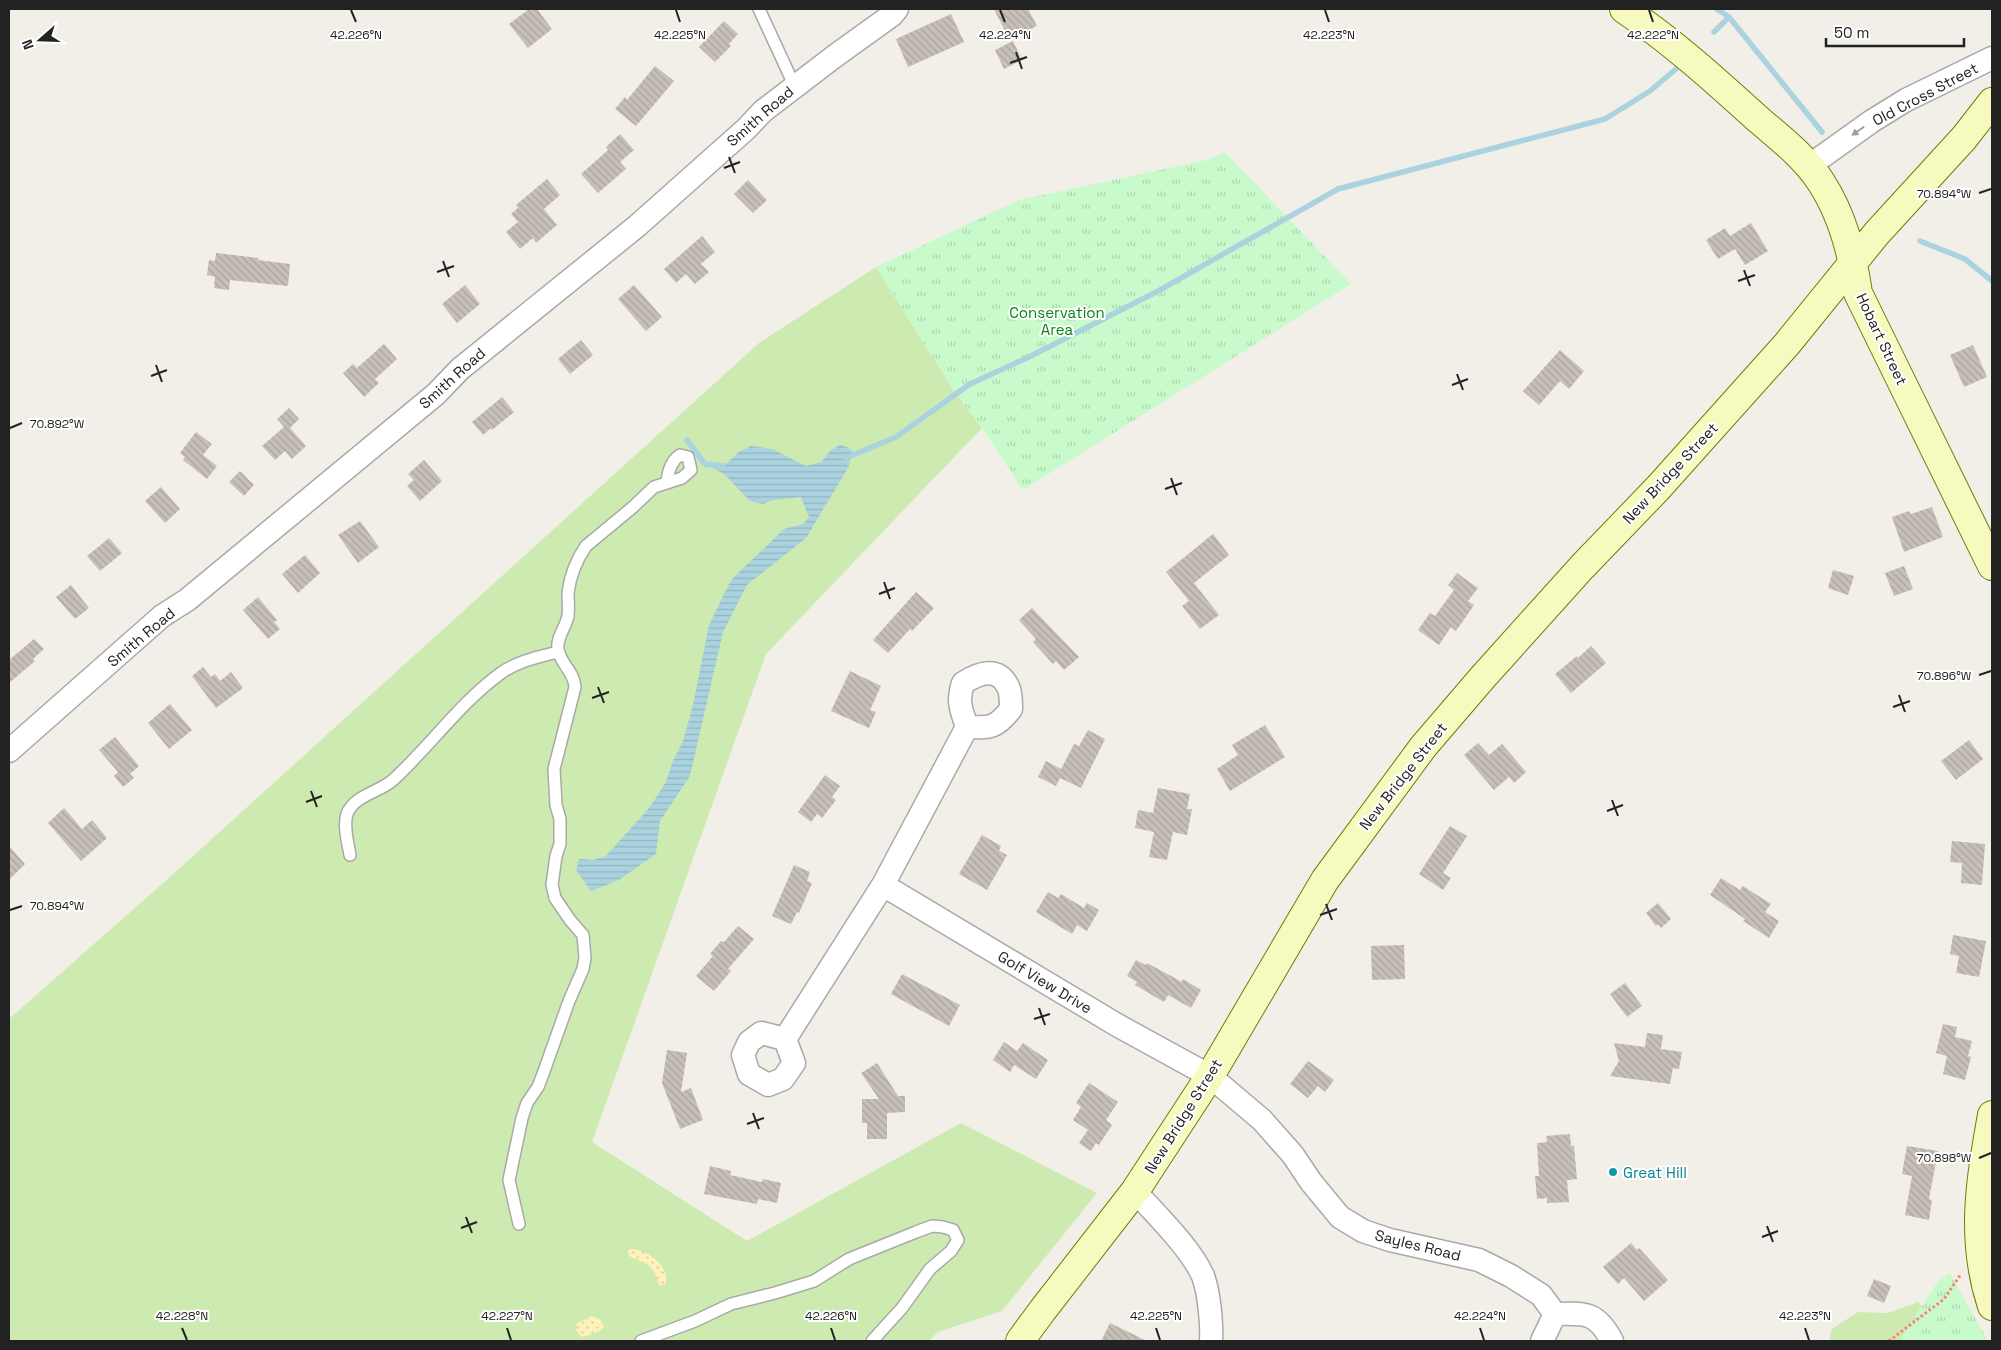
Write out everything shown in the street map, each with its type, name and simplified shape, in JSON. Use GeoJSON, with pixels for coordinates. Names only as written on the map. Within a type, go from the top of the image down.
{"type":"FeatureCollection","features":[{"type":"Feature","properties":{"kind":"street","name":"Smith Road"},"geometry":{"type":"LineString","coordinates":[[9,751],[162,616],[187,600],[436,394],[460,369],[636,226],[763,111],[892,15],[897,9]]}},
{"type":"Feature","properties":{"kind":"street","name":"Hobart Street"},"geometry":{"type":"LineString","coordinates":[[1624,9],[1686,55],[1789,146],[1809,166],[1820,181],[1846,231],[1854,263],[1858,292],[1992,566]]}},
{"type":"Feature","properties":{"kind":"street","name":"Old Cross Street"},"geometry":{"type":"LineString","coordinates":[[1809,166],[1872,121],[1906,100],[1992,58]]}},
{"type":"Feature","properties":{"kind":"street","name":"New Bridge Street"},"geometry":{"type":"LineString","coordinates":[[1020,1341],[1135,1191],[1210,1076],[1325,880],[1423,747],[1582,566],[1658,488],[1781,351],[1878,233],[1964,138],[1992,102]]}},
{"type":"Feature","properties":{"kind":"street"},"geometry":{"type":"LineString","coordinates":[[786,1038],[883,885],[967,727]]}},
{"type":"Feature","properties":{"kind":"street","name":"Golf View Drive"},"geometry":{"type":"LineString","coordinates":[[883,885],[1117,1025],[1210,1076]]}},
{"type":"Feature","properties":{"kind":"street","name":"Sayles Road"},"geometry":{"type":"LineString","coordinates":[[1210,1076],[1262,1120],[1293,1155],[1311,1182],[1340,1217],[1363,1230],[1390,1240],[1479,1260],[1511,1276],[1541,1296],[1555,1314]]}},
{"type":"Feature","properties":{"kind":"street"},"geometry":{"type":"LineString","coordinates":[[1992,1115],[1978,1217],[1978,1242],[1981,1262],[1992,1306]]}},
{"type":"Feature","properties":{"kind":"street"},"geometry":{"type":"LineString","coordinates":[[1135,1191],[1192,1258],[1203,1277],[1211,1320],[1211,1341]]}},
{"type":"Feature","properties":{"kind":"street"},"geometry":{"type":"LineString","coordinates":[[1542,1341],[1555,1314],[1574,1313],[1591,1316],[1604,1325],[1612,1341]]}},
{"type":"Feature","properties":{"kind":"lane"},"geometry":{"type":"LineString","coordinates":[[759,9],[795,87]]}},
{"type":"Feature","properties":{"kind":"lane"},"geometry":{"type":"LineString","coordinates":[[519,1224],[509,1180],[522,1118],[527,1103],[538,1087],[569,1001],[583,969],[585,958],[583,935],[555,898],[552,885],[556,856],[560,844],[560,819],[556,805],[554,768],[575,687],[574,678],[558,652],[557,643],[568,614],[568,591],[573,571],[581,553],[586,546],[633,507],[654,486],[667,482]]}},
{"type":"Feature","properties":{"kind":"lane"},"geometry":{"type":"LineString","coordinates":[[350,855],[346,827],[348,813],[354,804],[363,797],[390,783],[415,759],[446,724],[502,673],[514,665],[558,652]]}},
{"type":"Feature","properties":{"kind":"lane"},"geometry":{"type":"LineString","coordinates":[[641,1341],[695,1321],[731,1304],[814,1281],[849,1259],[932,1226],[953,1230],[958,1240],[951,1251],[930,1269],[902,1308],[872,1341]]}},
{"type":"Feature","properties":{"kind":"path"},"geometry":{"type":"LineString","coordinates":[[1889,1341],[1944,1298],[1962,1273],[1981,1262]]}},
{"type":"Feature","properties":{"kind":"green space","name":"Conservation Area"},"geometry":{"type":"Polygon","coordinates":[[[1225,152],[1351,284],[1023,490],[982,428],[954,391],[876,267],[1019,200],[1207,160],[1225,152]]]}},
{"type":"Feature","properties":{"kind":"green space"},"geometry":{"type":"Polygon","coordinates":[[[876,267],[954,391],[982,428],[766,654],[592,1142],[747,1241],[961,1123],[1097,1193],[1002,1311],[938,1332],[929,1341],[9,1341],[9,1019],[171,876],[759,343],[876,267]]]}},
{"type":"Feature","properties":{"kind":"green space"},"geometry":{"type":"Polygon","coordinates":[[[1950,1273],[1988,1341],[1899,1341],[1938,1281],[1950,1273]]]}},
{"type":"Feature","properties":{"kind":"green space"},"geometry":{"type":"Polygon","coordinates":[[[1918,1302],[1938,1322],[1932,1341],[1829,1341],[1832,1329],[1858,1312],[1888,1313],[1918,1302]]]}},
{"type":"Feature","properties":{"kind":"sand"},"geometry":{"type":"Polygon","coordinates":[[[630,1249],[650,1255],[661,1265],[665,1271],[665,1285],[659,1285],[654,1272],[649,1266],[629,1256],[628,1251],[630,1249]]]}},
{"type":"Feature","properties":{"kind":"sand"},"geometry":{"type":"Polygon","coordinates":[[[592,1316],[601,1320],[604,1327],[598,1332],[582,1337],[576,1330],[577,1323],[592,1316]]]}},
{"type":"Feature","properties":{"kind":"water"},"geometry":{"type":"Polygon","coordinates":[[[840,445],[853,451],[848,468],[806,538],[747,585],[723,632],[690,776],[660,821],[656,854],[619,880],[591,891],[576,870],[579,859],[593,860],[606,856],[650,807],[666,782],[672,763],[683,741],[693,705],[709,625],[731,580],[784,529],[803,524],[809,517],[801,497],[773,500],[763,504],[750,501],[724,474],[709,466],[727,463],[739,452],[751,446],[772,449],[806,466],[821,462],[831,450],[840,445]]]}},
{"type":"Feature","properties":{"kind":"building"},"geometry":{"type":"Polygon","coordinates":[[[529,9],[537,9],[552,29],[528,48],[509,24],[529,9]]]}},
{"type":"Feature","properties":{"kind":"building"},"geometry":{"type":"Polygon","coordinates":[[[994,9],[1028,9],[1037,26],[1009,39],[994,9]]]}},
{"type":"Feature","properties":{"kind":"building"},"geometry":{"type":"Polygon","coordinates":[[[951,14],[964,42],[908,67],[896,39],[951,14]]]}},
{"type":"Feature","properties":{"kind":"building"},"geometry":{"type":"Polygon","coordinates":[[[724,21],[738,34],[729,44],[731,46],[715,62],[699,47],[724,21]]]}},
{"type":"Feature","properties":{"kind":"building"},"geometry":{"type":"Polygon","coordinates":[[[1013,41],[1022,60],[1004,69],[995,50],[1013,41]]]}},
{"type":"Feature","properties":{"kind":"building"},"geometry":{"type":"Polygon","coordinates":[[[655,66],[674,81],[636,126],[615,109],[625,97],[627,100],[655,66]]]}},
{"type":"Feature","properties":{"kind":"building"},"geometry":{"type":"Polygon","coordinates":[[[620,134],[634,150],[620,162],[626,169],[598,193],[581,174],[608,150],[606,147],[620,134]]]}},
{"type":"Feature","properties":{"kind":"building"},"geometry":{"type":"Polygon","coordinates":[[[547,179],[560,195],[544,209],[557,225],[536,243],[533,238],[520,249],[506,232],[518,222],[511,214],[518,208],[516,205],[547,179]]]}},
{"type":"Feature","properties":{"kind":"building"},"geometry":{"type":"Polygon","coordinates":[[[748,180],[767,200],[753,213],[734,194],[748,180]]]}},
{"type":"Feature","properties":{"kind":"building"},"geometry":{"type":"Polygon","coordinates":[[[1751,223],[1768,251],[1745,265],[1735,249],[1718,259],[1706,240],[1725,228],[1730,236],[1751,223]]]}},
{"type":"Feature","properties":{"kind":"building"},"geometry":{"type":"Polygon","coordinates":[[[702,236],[715,252],[701,264],[709,272],[695,284],[686,274],[676,283],[664,269],[702,236]]]}},
{"type":"Feature","properties":{"kind":"building"},"geometry":{"type":"Polygon","coordinates":[[[216,253],[290,264],[288,286],[230,280],[229,290],[214,288],[215,277],[207,275],[209,260],[215,261],[216,253]]]}},
{"type":"Feature","properties":{"kind":"building"},"geometry":{"type":"Polygon","coordinates":[[[465,285],[480,304],[457,323],[442,304],[465,285]]]}},
{"type":"Feature","properties":{"kind":"building"},"geometry":{"type":"Polygon","coordinates":[[[634,285],[662,317],[646,331],[618,299],[634,285]]]}},
{"type":"Feature","properties":{"kind":"building"},"geometry":{"type":"Polygon","coordinates":[[[581,340],[593,355],[570,374],[558,359],[581,340]]]}},
{"type":"Feature","properties":{"kind":"building"},"geometry":{"type":"Polygon","coordinates":[[[384,344],[397,359],[375,379],[379,383],[364,397],[343,373],[353,364],[357,368],[384,344]]]}},
{"type":"Feature","properties":{"kind":"building"},"geometry":{"type":"Polygon","coordinates":[[[1973,345],[1987,377],[1964,387],[1950,355],[1973,345]]]}},
{"type":"Feature","properties":{"kind":"building"},"geometry":{"type":"Polygon","coordinates":[[[1560,350],[1584,371],[1569,389],[1560,381],[1539,405],[1523,391],[1560,350]]]}},
{"type":"Feature","properties":{"kind":"building"},"geometry":{"type":"Polygon","coordinates":[[[502,397],[514,412],[483,435],[472,422],[502,397]]]}},
{"type":"Feature","properties":{"kind":"building"},"geometry":{"type":"Polygon","coordinates":[[[289,408],[299,419],[290,428],[306,446],[292,459],[285,451],[275,460],[262,446],[284,427],[277,419],[289,408]]]}},
{"type":"Feature","properties":{"kind":"building"},"geometry":{"type":"Polygon","coordinates":[[[196,432],[212,444],[203,455],[217,466],[207,479],[183,460],[185,457],[180,453],[196,432]]]}},
{"type":"Feature","properties":{"kind":"building"},"geometry":{"type":"Polygon","coordinates":[[[424,460],[442,481],[420,501],[407,486],[414,480],[408,474],[424,460]]]}},
{"type":"Feature","properties":{"kind":"building"},"geometry":{"type":"Polygon","coordinates":[[[240,471],[254,485],[244,496],[229,482],[240,471]]]}},
{"type":"Feature","properties":{"kind":"building"},"geometry":{"type":"Polygon","coordinates":[[[161,487],[180,509],[165,523],[145,501],[161,487]]]}},
{"type":"Feature","properties":{"kind":"building"},"geometry":{"type":"Polygon","coordinates":[[[1932,507],[1943,537],[1904,552],[1892,517],[1909,511],[1911,514],[1932,507]]]}},
{"type":"Feature","properties":{"kind":"building"},"geometry":{"type":"Polygon","coordinates":[[[360,521],[379,547],[358,563],[338,535],[360,521]]]}},
{"type":"Feature","properties":{"kind":"building"},"geometry":{"type":"Polygon","coordinates":[[[1213,534],[1229,555],[1194,583],[1219,615],[1200,629],[1182,606],[1189,601],[1166,572],[1213,534]]]}},
{"type":"Feature","properties":{"kind":"building"},"geometry":{"type":"Polygon","coordinates":[[[109,538],[122,553],[100,571],[87,556],[109,538]]]}},
{"type":"Feature","properties":{"kind":"building"},"geometry":{"type":"Polygon","coordinates":[[[305,555],[320,573],[298,593],[282,574],[305,555]]]}},
{"type":"Feature","properties":{"kind":"building"},"geometry":{"type":"Polygon","coordinates":[[[1904,566],[1913,589],[1894,596],[1885,573],[1904,566]]]}},
{"type":"Feature","properties":{"kind":"building"},"geometry":{"type":"Polygon","coordinates":[[[1833,570],[1854,576],[1848,595],[1828,588],[1833,570]]]}},
{"type":"Feature","properties":{"kind":"building"},"geometry":{"type":"Polygon","coordinates":[[[1457,573],[1478,588],[1468,601],[1474,605],[1456,631],[1451,627],[1439,645],[1418,630],[1430,613],[1435,616],[1454,590],[1448,585],[1457,573]]]}},
{"type":"Feature","properties":{"kind":"building"},"geometry":{"type":"Polygon","coordinates":[[[71,585],[89,608],[75,619],[56,597],[71,585]]]}},
{"type":"Feature","properties":{"kind":"building"},"geometry":{"type":"Polygon","coordinates":[[[916,592],[934,608],[912,631],[910,629],[888,653],[873,640],[916,592]]]}},
{"type":"Feature","properties":{"kind":"building"},"geometry":{"type":"Polygon","coordinates":[[[258,597],[277,620],[274,622],[280,629],[268,639],[243,610],[258,597]]]}},
{"type":"Feature","properties":{"kind":"building"},"geometry":{"type":"Polygon","coordinates":[[[1032,608],[1079,657],[1064,670],[1056,661],[1053,664],[1033,642],[1036,639],[1019,620],[1032,608]]]}},
{"type":"Feature","properties":{"kind":"building"},"geometry":{"type":"Polygon","coordinates":[[[34,639],[44,649],[33,659],[35,661],[9,683],[9,660],[34,639]]]}},
{"type":"Feature","properties":{"kind":"building"},"geometry":{"type":"Polygon","coordinates":[[[1591,646],[1606,663],[1571,693],[1555,674],[1591,646]]]}},
{"type":"Feature","properties":{"kind":"building"},"geometry":{"type":"Polygon","coordinates":[[[203,667],[211,677],[215,674],[220,681],[231,672],[243,688],[216,708],[192,676],[203,667]]]}},
{"type":"Feature","properties":{"kind":"building"},"geometry":{"type":"Polygon","coordinates":[[[850,671],[881,686],[870,710],[876,712],[869,728],[831,711],[850,671]]]}},
{"type":"Feature","properties":{"kind":"building"},"geometry":{"type":"Polygon","coordinates":[[[170,704],[192,730],[169,749],[148,723],[170,704]]]}},
{"type":"Feature","properties":{"kind":"building"},"geometry":{"type":"Polygon","coordinates":[[[1265,725],[1285,757],[1230,791],[1217,769],[1238,755],[1232,745],[1265,725]]]}},
{"type":"Feature","properties":{"kind":"building"},"geometry":{"type":"Polygon","coordinates":[[[1088,730],[1105,739],[1081,788],[1060,778],[1056,786],[1038,777],[1046,761],[1061,769],[1074,744],[1079,746],[1088,730]]]}},
{"type":"Feature","properties":{"kind":"building"},"geometry":{"type":"Polygon","coordinates":[[[115,737],[139,766],[130,774],[134,778],[123,787],[114,776],[118,772],[99,750],[115,737]]]}},
{"type":"Feature","properties":{"kind":"building"},"geometry":{"type":"Polygon","coordinates":[[[1969,740],[1983,759],[1956,780],[1941,761],[1969,740]]]}},
{"type":"Feature","properties":{"kind":"building"},"geometry":{"type":"Polygon","coordinates":[[[1478,743],[1489,755],[1502,744],[1526,772],[1514,783],[1509,777],[1494,790],[1464,755],[1478,743]]]}},
{"type":"Feature","properties":{"kind":"building"},"geometry":{"type":"Polygon","coordinates":[[[825,775],[840,786],[832,797],[836,800],[822,818],[817,814],[811,822],[798,812],[825,775]]]}},
{"type":"Feature","properties":{"kind":"building"},"geometry":{"type":"Polygon","coordinates":[[[1158,788],[1190,794],[1187,809],[1192,809],[1187,835],[1173,832],[1167,860],[1149,857],[1154,832],[1135,828],[1138,810],[1153,813],[1158,788]]]}},
{"type":"Feature","properties":{"kind":"building"},"geometry":{"type":"Polygon","coordinates":[[[64,808],[82,829],[92,820],[107,838],[81,861],[48,823],[64,808]]]}},
{"type":"Feature","properties":{"kind":"building"},"geometry":{"type":"Polygon","coordinates":[[[1450,826],[1467,836],[1443,873],[1451,878],[1443,890],[1419,874],[1450,826]]]}},
{"type":"Feature","properties":{"kind":"building"},"geometry":{"type":"Polygon","coordinates":[[[982,835],[1001,846],[999,851],[1007,855],[987,890],[959,874],[982,835]]]}},
{"type":"Feature","properties":{"kind":"building"},"geometry":{"type":"Polygon","coordinates":[[[1952,841],[1985,844],[1982,885],[1961,883],[1962,863],[1950,862],[1952,841]]]}},
{"type":"Feature","properties":{"kind":"building"},"geometry":{"type":"Polygon","coordinates":[[[9,846],[25,864],[9,880],[9,846]]]}},
{"type":"Feature","properties":{"kind":"building"},"geometry":{"type":"Polygon","coordinates":[[[794,865],[810,872],[807,881],[812,883],[799,913],[797,912],[791,924],[772,916],[794,865]]]}},
{"type":"Feature","properties":{"kind":"building"},"geometry":{"type":"Polygon","coordinates":[[[1721,878],[1740,890],[1743,886],[1771,904],[1765,912],[1779,921],[1769,938],[1743,921],[1745,919],[1710,895],[1721,878]]]}},
{"type":"Feature","properties":{"kind":"building"},"geometry":{"type":"Polygon","coordinates":[[[1048,892],[1058,898],[1061,894],[1084,908],[1087,903],[1099,910],[1087,931],[1077,925],[1072,934],[1036,912],[1048,892]]]}},
{"type":"Feature","properties":{"kind":"building"},"geometry":{"type":"Polygon","coordinates":[[[1658,903],[1671,919],[1661,928],[1658,924],[1656,926],[1646,913],[1658,903]]]}},
{"type":"Feature","properties":{"kind":"building"},"geometry":{"type":"Polygon","coordinates":[[[738,926],[754,939],[728,969],[731,971],[714,991],[696,976],[713,956],[710,954],[738,926]]]}},
{"type":"Feature","properties":{"kind":"building"},"geometry":{"type":"Polygon","coordinates":[[[1953,935],[1986,941],[1979,977],[1956,973],[1959,956],[1950,954],[1953,935]]]}},
{"type":"Feature","properties":{"kind":"building"},"geometry":{"type":"Polygon","coordinates":[[[1404,945],[1405,979],[1372,980],[1371,946],[1404,945]]]}},
{"type":"Feature","properties":{"kind":"building"},"geometry":{"type":"Polygon","coordinates":[[[1136,960],[1146,965],[1147,963],[1182,982],[1183,979],[1201,990],[1191,1008],[1168,995],[1164,1002],[1135,985],[1137,982],[1127,976],[1136,960]]]}},
{"type":"Feature","properties":{"kind":"building"},"geometry":{"type":"Polygon","coordinates":[[[902,974],[960,1005],[949,1026],[891,994],[902,974]]]}},
{"type":"Feature","properties":{"kind":"building"},"geometry":{"type":"Polygon","coordinates":[[[1625,983],[1642,1006],[1627,1017],[1610,994],[1625,983]]]}},
{"type":"Feature","properties":{"kind":"building"},"geometry":{"type":"Polygon","coordinates":[[[1943,1024],[1957,1027],[1955,1037],[1972,1041],[1968,1056],[1971,1057],[1965,1080],[1943,1074],[1947,1056],[1936,1053],[1943,1024]]]}},
{"type":"Feature","properties":{"kind":"building"},"geometry":{"type":"Polygon","coordinates":[[[1647,1033],[1663,1035],[1661,1049],[1682,1052],[1679,1069],[1673,1068],[1670,1084],[1610,1076],[1619,1061],[1614,1043],[1645,1047],[1647,1033]]]}},
{"type":"Feature","properties":{"kind":"building"},"geometry":{"type":"Polygon","coordinates":[[[1004,1042],[1017,1051],[1023,1043],[1048,1060],[1036,1079],[1014,1065],[1010,1072],[993,1060],[1004,1042]]]}},
{"type":"Feature","properties":{"kind":"building"},"geometry":{"type":"Polygon","coordinates":[[[667,1050],[687,1053],[681,1092],[691,1088],[703,1120],[680,1129],[662,1083],[667,1050]]]}},
{"type":"Feature","properties":{"kind":"building"},"geometry":{"type":"Polygon","coordinates":[[[1308,1061],[1334,1080],[1325,1092],[1318,1086],[1308,1098],[1290,1084],[1308,1061]]]}},
{"type":"Feature","properties":{"kind":"building"},"geometry":{"type":"Polygon","coordinates":[[[877,1063],[898,1096],[905,1096],[905,1112],[887,1113],[887,1139],[867,1139],[867,1123],[862,1123],[862,1099],[879,1099],[861,1073],[877,1063]]]}},
{"type":"Feature","properties":{"kind":"building"},"geometry":{"type":"Polygon","coordinates":[[[1089,1083],[1118,1102],[1106,1120],[1112,1125],[1099,1145],[1096,1143],[1091,1151],[1079,1143],[1088,1130],[1073,1120],[1081,1107],[1076,1103],[1089,1083]]]}},
{"type":"Feature","properties":{"kind":"building"},"geometry":{"type":"Polygon","coordinates":[[[1570,1134],[1571,1146],[1574,1146],[1577,1179],[1567,1180],[1569,1202],[1547,1203],[1547,1198],[1537,1199],[1535,1176],[1539,1176],[1537,1143],[1547,1142],[1546,1136],[1570,1134]]]}},
{"type":"Feature","properties":{"kind":"building"},"geometry":{"type":"Polygon","coordinates":[[[1907,1146],[1938,1151],[1929,1199],[1932,1200],[1929,1220],[1905,1215],[1912,1176],[1902,1174],[1907,1146]]]}},
{"type":"Feature","properties":{"kind":"building"},"geometry":{"type":"Polygon","coordinates":[[[710,1166],[731,1171],[730,1175],[762,1182],[763,1179],[781,1183],[777,1203],[758,1199],[757,1204],[704,1194],[710,1166]]]}},
{"type":"Feature","properties":{"kind":"building"},"geometry":{"type":"Polygon","coordinates":[[[1631,1243],[1637,1250],[1639,1248],[1668,1280],[1644,1301],[1624,1278],[1618,1284],[1603,1267],[1631,1243]]]}},
{"type":"Feature","properties":{"kind":"building"},"geometry":{"type":"Polygon","coordinates":[[[1874,1279],[1891,1286],[1884,1303],[1867,1296],[1874,1279]]]}},
{"type":"Feature","properties":{"kind":"building"},"geometry":{"type":"Polygon","coordinates":[[[1110,1323],[1147,1341],[1101,1341],[1110,1323]]]}},
{"type":"Feature","properties":{"kind":"waterway"},"geometry":{"type":"LineString","coordinates":[[1717,9],[1729,17],[1822,132]]}},
{"type":"Feature","properties":{"kind":"waterway"},"geometry":{"type":"LineString","coordinates":[[1714,32],[1729,17]]}},
{"type":"Feature","properties":{"kind":"waterway"},"geometry":{"type":"LineString","coordinates":[[846,458],[896,437],[970,384],[1029,357],[1160,290],[1338,189],[1605,119],[1650,91],[1676,69]]}},
{"type":"Feature","properties":{"kind":"waterway"},"geometry":{"type":"LineString","coordinates":[[1920,241],[1965,259],[1992,281]]}},
{"type":"Feature","properties":{"kind":"waterway"},"geometry":{"type":"LineString","coordinates":[[687,440],[705,464],[723,466]]}},
{"type":"Feature","properties":{"kind":"place","name":"Great Hill"},"geometry":{"type":"Point","coordinates":[1613,1172]}}]}
